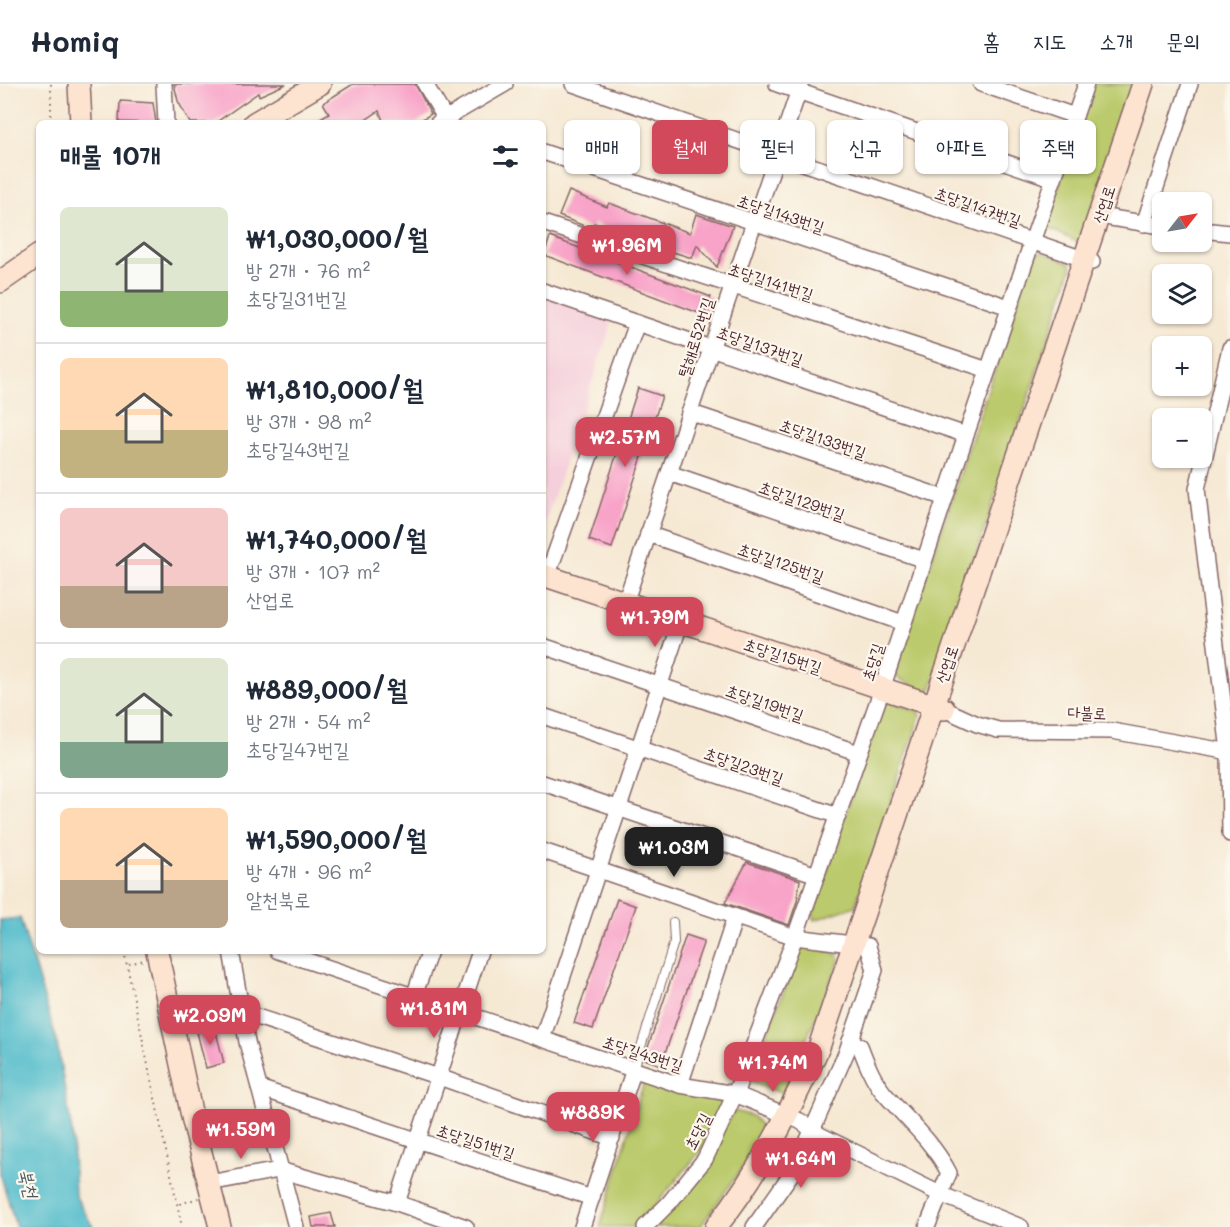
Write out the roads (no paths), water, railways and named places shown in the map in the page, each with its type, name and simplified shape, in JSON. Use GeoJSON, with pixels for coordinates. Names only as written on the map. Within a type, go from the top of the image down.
{"type":"FeatureCollection","features":[{"type":"Feature","properties":{"kind":"street"},"geometry":{"type":"LineString","coordinates":[[80,84],[81,120]]}},
{"type":"Feature","properties":{"kind":"street"},"geometry":{"type":"LineString","coordinates":[[164,84],[166,120]]}},
{"type":"Feature","properties":{"kind":"street"},"geometry":{"type":"LineString","coordinates":[[259,120],[320,84]]}},
{"type":"Feature","properties":{"kind":"street"},"geometry":{"type":"LineString","coordinates":[[425,84],[446,120]]}},
{"type":"Feature","properties":{"kind":"street"},"geometry":{"type":"LineString","coordinates":[[450,120],[505,84]]}},
{"type":"Feature","properties":{"kind":"street","name":"초당길147번길"},"geometry":{"type":"LineString","coordinates":[[573,84],[740,143]]}},
{"type":"Feature","properties":{"kind":"street"},"geometry":{"type":"LineString","coordinates":[[777,84],[800,88],[1053,179]]}},
{"type":"Feature","properties":{"kind":"street"},"geometry":{"type":"LineString","coordinates":[[981,84],[1076,116]]}},
{"type":"Feature","properties":{"kind":"street","name":"초당길"},"geometry":{"type":"LineString","coordinates":[[645,1227],[669,1203],[705,1159],[735,1094],[838,816],[1086,84]]}},
{"type":"Feature","properties":{"kind":"street","name":"산업로"},"geometry":{"type":"LineString","coordinates":[[729,1227],[778,1161],[800,1123],[832,1053],[861,946],[938,707],[1089,262],[1143,84]]}},
{"type":"Feature","properties":{"kind":"street","name":"산업로"},"geometry":{"type":"LineString","coordinates":[[1089,262],[1111,218],[1154,84]]}},
{"type":"Feature","properties":{"kind":"street"},"geometry":{"type":"LineString","coordinates":[[1144,224],[1190,84]]}},
{"type":"Feature","properties":{"kind":"street","name":"탈해로52번길"},"geometry":{"type":"LineString","coordinates":[[789,120],[800,88]]}},
{"type":"Feature","properties":{"kind":"street","name":"초당길143번길"},"geometry":{"type":"LineString","coordinates":[[546,153],[1009,307]]}},
{"type":"Feature","properties":{"kind":"street","name":"초당길147번길"},"geometry":{"type":"LineString","coordinates":[[815,169],[1089,262]]}},
{"type":"Feature","properties":{"kind":"street","name":"탈해로52번길"},"geometry":{"type":"LineString","coordinates":[[625,603],[730,286],[770,174]]}},
{"type":"Feature","properties":{"kind":"street"},"geometry":{"type":"LineString","coordinates":[[1111,218],[1152,225]]}},
{"type":"Feature","properties":{"kind":"street","name":"초당길141번길"},"geometry":{"type":"LineString","coordinates":[[546,224],[988,370]]}},
{"type":"Feature","properties":{"kind":"street"},"geometry":{"type":"LineString","coordinates":[[1212,231],[1230,233]]}},
{"type":"Feature","properties":{"kind":"street"},"geometry":{"type":"LineString","coordinates":[[0,282],[36,257]]}},
{"type":"Feature","properties":{"kind":"street","name":"초당길137번길"},"geometry":{"type":"LineString","coordinates":[[546,291],[966,435]]}},
{"type":"Feature","properties":{"kind":"street","name":"초당길15번길"},"geometry":{"type":"LineString","coordinates":[[546,573],[637,323]]}},
{"type":"Feature","properties":{"kind":"street"},"geometry":{"type":"LineString","coordinates":[[1230,348],[1197,489],[1229,752],[1230,834]]}},
{"type":"Feature","properties":{"kind":"street","name":"초당길133번길"},"geometry":{"type":"LineString","coordinates":[[689,412],[945,498]]}},
{"type":"Feature","properties":{"kind":"street","name":"초당길129번길"},"geometry":{"type":"LineString","coordinates":[[669,473],[924,560]]}},
{"type":"Feature","properties":{"kind":"street","name":"초당길125번길"},"geometry":{"type":"LineString","coordinates":[[648,534],[903,623]]}},
{"type":"Feature","properties":{"kind":"street","name":"초당길15번길"},"geometry":{"type":"LineString","coordinates":[[546,576],[938,707]]}},
{"type":"Feature","properties":{"kind":"street"},"geometry":{"type":"LineString","coordinates":[[542,1039],[681,621]]}},
{"type":"Feature","properties":{"kind":"street","name":"초당길19번길"},"geometry":{"type":"LineString","coordinates":[[546,647],[859,753]]}},
{"type":"Feature","properties":{"kind":"street","name":"다불로"},"geometry":{"type":"LineString","coordinates":[[938,707],[977,724],[998,730],[1112,731],[1229,752]]}},
{"type":"Feature","properties":{"kind":"street","name":"초당길23번길"},"geometry":{"type":"LineString","coordinates":[[546,717],[838,816]]}},
{"type":"Feature","properties":{"kind":"street"},"geometry":{"type":"LineString","coordinates":[[546,784],[817,875]]}},
{"type":"Feature","properties":{"kind":"street"},"geometry":{"type":"LineString","coordinates":[[546,852],[795,937],[861,946],[875,970],[850,1041],[800,1123],[796,1167],[754,1227]]}},
{"type":"Feature","properties":{"kind":"street"},"geometry":{"type":"LineString","coordinates":[[680,1085],[735,917]]}},
{"type":"Feature","properties":{"kind":"street"},"geometry":{"type":"LineString","coordinates":[[158,954],[220,1227]]}},
{"type":"Feature","properties":{"kind":"street"},"geometry":{"type":"LineString","coordinates":[[232,954],[259,1088],[296,1227]]}},
{"type":"Feature","properties":{"kind":"street","name":"초당길43번길"},"geometry":{"type":"LineString","coordinates":[[287,954],[680,1085],[735,1094],[800,1123],[940,1194],[1021,1227]]}},
{"type":"Feature","properties":{"kind":"street"},"geometry":{"type":"LineString","coordinates":[[414,996],[429,954]]}},
{"type":"Feature","properties":{"kind":"street"},"geometry":{"type":"LineString","coordinates":[[460,1012],[479,954]]}},
{"type":"Feature","properties":{"kind":"street"},"geometry":{"type":"LineString","coordinates":[[242,1012],[439,1077],[612,1138]]}},
{"type":"Feature","properties":{"kind":"street","name":"초당길51번길"},"geometry":{"type":"LineString","coordinates":[[418,1141],[460,1012]]}},
{"type":"Feature","properties":{"kind":"street"},"geometry":{"type":"LineString","coordinates":[[850,1041],[860,1046],[870,1072],[883,1092],[916,1125],[949,1173],[927,1227]]}},
{"type":"Feature","properties":{"kind":"street"},"geometry":{"type":"LineString","coordinates":[[582,1227],[634,1069]]}},
{"type":"Feature","properties":{"kind":"street","name":"초당길51번길"},"geometry":{"type":"LineString","coordinates":[[259,1088],[592,1198]]}},
{"type":"Feature","properties":{"kind":"street","name":"산업로"},"geometry":{"type":"LineString","coordinates":[[716,1227],[800,1123]]}},
{"type":"Feature","properties":{"kind":"street"},"geometry":{"type":"LineString","coordinates":[[397,1203],[418,1141]]}},
{"type":"Feature","properties":{"kind":"street"},"geometry":{"type":"LineString","coordinates":[[209,1183],[279,1170],[397,1203],[459,1226]]}},
{"type":"Feature","properties":{"kind":"lane"},"geometry":{"type":"LineString","coordinates":[[634,1069],[674,942],[673,922]]}},
{"type":"Feature","properties":{"kind":"water","name":"북천"},"geometry":{"type":"Polygon","coordinates":[[[20,918],[56,1038],[72,1132],[75,1195],[93,1227],[16,1227],[0,1173],[0,920],[20,918]]]}}]}
